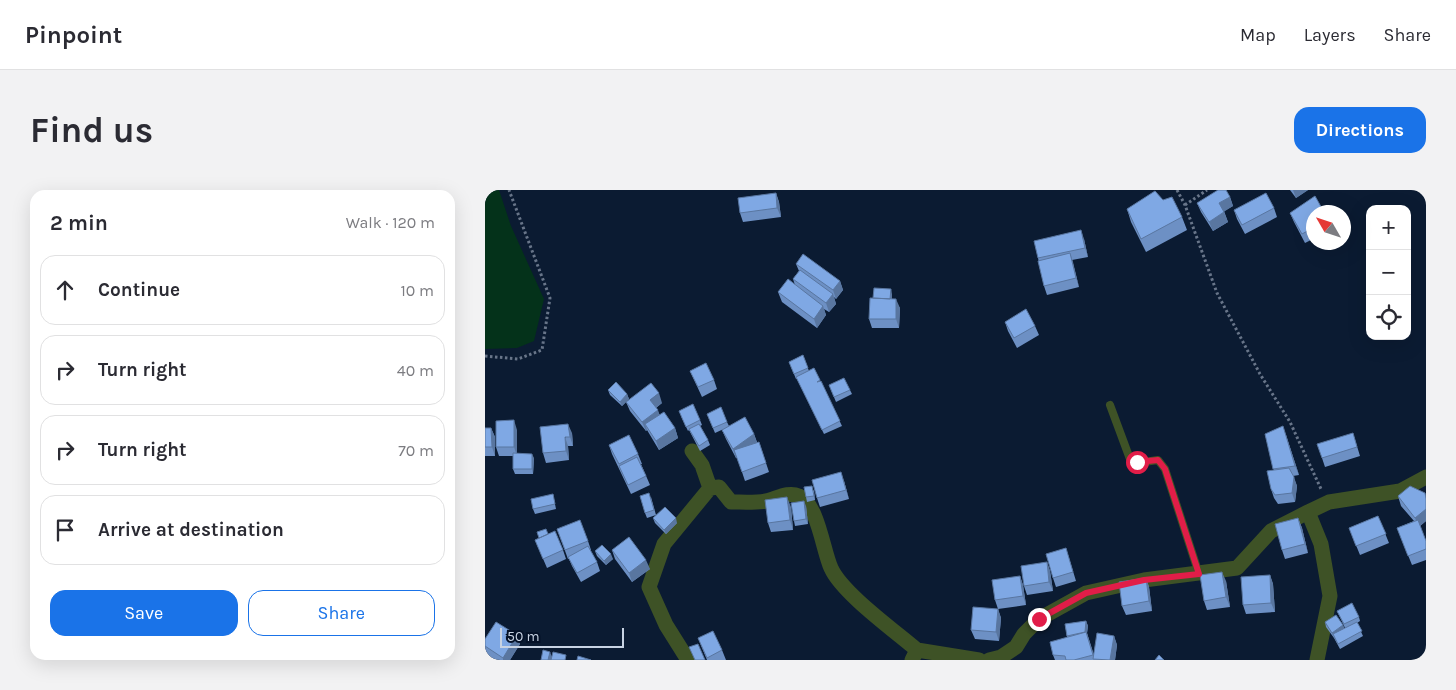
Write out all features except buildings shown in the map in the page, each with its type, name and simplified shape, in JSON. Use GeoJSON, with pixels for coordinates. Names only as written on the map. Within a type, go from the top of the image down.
{"type":"FeatureCollection","features":[{"type":"Feature","properties":{"kind":"street"},"geometry":{"type":"LineString","coordinates":[[693,451],[702,465],[710,488]]}},
{"type":"Feature","properties":{"kind":"street"},"geometry":{"type":"LineString","coordinates":[[997,659],[1015,647],[1024,634],[1039,619],[1086,593],[1144,580],[1237,568],[1271,531],[1308,512],[1329,502],[1400,491],[1426,477]]}},
{"type":"Feature","properties":{"kind":"street"},"geometry":{"type":"LineString","coordinates":[[688,660],[667,625],[649,587],[664,544],[710,488],[719,487],[731,502],[765,502],[787,494],[799,496],[808,503],[824,542],[831,569],[850,591],[914,655],[979,660]]}},
{"type":"Feature","properties":{"kind":"street"},"geometry":{"type":"LineString","coordinates":[[1308,512],[1321,544],[1330,596],[1317,660]]}},
{"type":"Feature","properties":{"kind":"lane"},"geometry":{"type":"LineString","coordinates":[[1110,405],[1130,459],[1137,462],[1158,460],[1165,469],[1199,574]]}},
{"type":"Feature","properties":{"kind":"path"},"geometry":{"type":"LineString","coordinates":[[485,356],[518,359],[542,350],[550,298],[509,190]]}},
{"type":"Feature","properties":{"kind":"path"},"geometry":{"type":"LineString","coordinates":[[1177,190],[1185,205],[1217,293],[1260,374],[1290,422],[1329,502]]}},
{"type":"Feature","properties":{"kind":"path"},"geometry":{"type":"LineString","coordinates":[[1185,205],[1207,190]]}},
{"type":"Feature","properties":{"kind":"green space"},"geometry":{"type":"Polygon","coordinates":[[[485,190],[499,190],[511,226],[544,299],[534,341],[517,348],[485,349],[485,190]]]}},
{"type":"Feature","properties":{"kind":"route"},"geometry":{"type":"LineString","coordinates":[[1039,619],[1086,593],[1144,580],[1199,574],[1165,469],[1158,460],[1137,462]]}}]}
